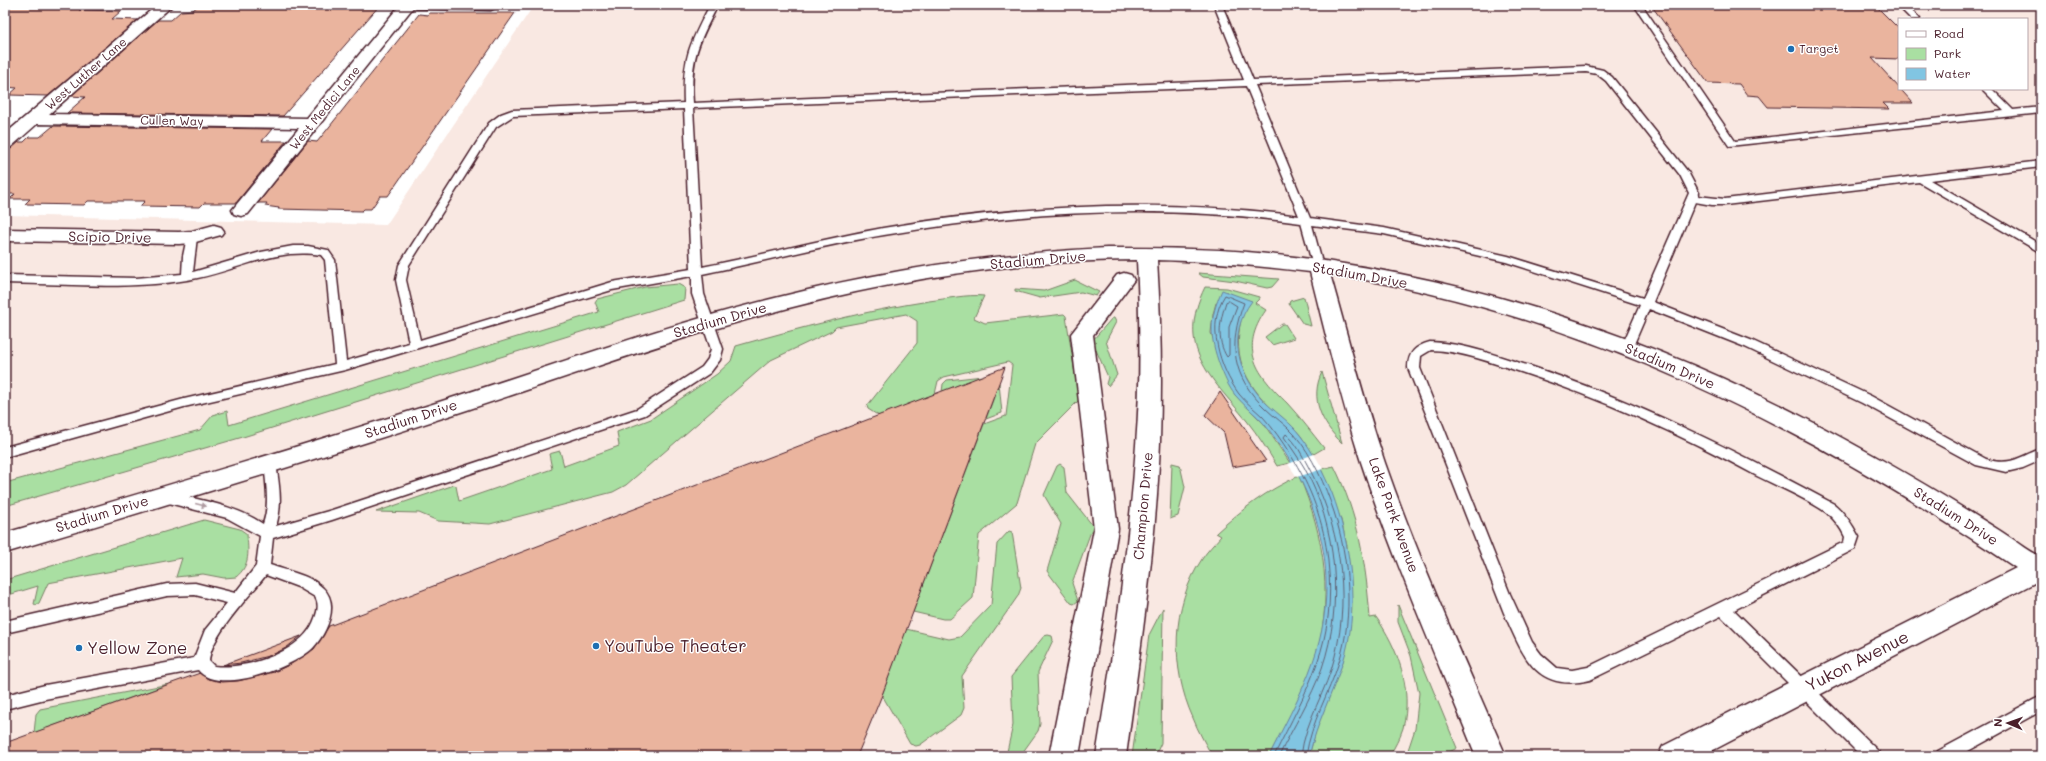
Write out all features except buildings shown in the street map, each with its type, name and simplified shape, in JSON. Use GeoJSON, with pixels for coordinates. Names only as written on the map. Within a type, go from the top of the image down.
{"type":"FeatureCollection","features":[{"type":"Feature","properties":{"kind":"street","name":"West Luther Lane"},"geometry":{"type":"LineString","coordinates":[[5,143],[166,5]]}},
{"type":"Feature","properties":{"kind":"street","name":"West Medici Lane"},"geometry":{"type":"LineString","coordinates":[[241,210],[407,6]]}},
{"type":"Feature","properties":{"kind":"street","name":"Cullen Way"},"geometry":{"type":"LineString","coordinates":[[33,119],[312,123]]}},
{"type":"Feature","properties":{"kind":"street","name":"Scipio Drive"},"geometry":{"type":"LineString","coordinates":[[5,235],[179,238],[192,237],[214,231]]}},
{"type":"Feature","properties":{"kind":"street","name":"Stadium Drive"},"geometry":{"type":"LineString","coordinates":[[5,543],[402,422],[708,323],[822,293],[909,276],[1037,259],[1108,254],[1147,254],[1192,255],[1318,266],[1413,284],[1530,314],[1627,348],[1724,388],[1844,449],[1970,524],[2040,569]]}},
{"type":"Feature","properties":{"kind":"street","name":"Champion Drive"},"geometry":{"type":"LineString","coordinates":[[1111,756],[1131,630],[1147,479],[1150,363],[1150,293],[1147,254]]}},
{"type":"Feature","properties":{"kind":"street","name":"Lake Park Avenue"},"geometry":{"type":"LineString","coordinates":[[1318,266],[1342,359],[1382,488],[1439,635],[1491,756]]}},
{"type":"Feature","properties":{"kind":"street"},"geometry":{"type":"LineString","coordinates":[[1064,756],[1106,529],[1082,334],[1124,280]]}},
{"type":"Feature","properties":{"kind":"street","name":"Yukon Avenue"},"geometry":{"type":"LineString","coordinates":[[1673,756],[2040,569]]}},
{"type":"Feature","properties":{"kind":"lane"},"geometry":{"type":"LineString","coordinates":[[267,534],[332,515],[641,412],[701,374],[711,365],[717,356],[717,349],[698,297],[698,271],[689,106],[686,77],[692,49],[714,5]]}},
{"type":"Feature","properties":{"kind":"lane"},"geometry":{"type":"LineString","coordinates":[[1218,5],[1305,218],[1318,266]]}},
{"type":"Feature","properties":{"kind":"lane"},"geometry":{"type":"LineString","coordinates":[[1638,5],[1732,144],[2041,110]]}},
{"type":"Feature","properties":{"kind":"lane"},"geometry":{"type":"LineString","coordinates":[[1901,5],[1915,18]]}},
{"type":"Feature","properties":{"kind":"lane"},"geometry":{"type":"LineString","coordinates":[[407,6],[491,8]]}},
{"type":"Feature","properties":{"kind":"lane"},"geometry":{"type":"LineString","coordinates":[[415,345],[401,280],[404,265],[487,131],[497,120],[504,116],[521,112],[1594,70],[1600,72],[1609,79],[1685,174],[1692,187],[1692,198],[1627,348]]}},
{"type":"Feature","properties":{"kind":"lane"},"geometry":{"type":"LineString","coordinates":[[1988,90],[2012,114]]}},
{"type":"Feature","properties":{"kind":"lane"},"geometry":{"type":"LineString","coordinates":[[1692,198],[1712,202],[1725,202],[2041,164]]}},
{"type":"Feature","properties":{"kind":"lane"},"geometry":{"type":"LineString","coordinates":[[1921,178],[2041,250]]}},
{"type":"Feature","properties":{"kind":"lane"},"geometry":{"type":"LineString","coordinates":[[5,452],[184,403],[341,367],[612,286],[698,271],[851,237],[911,227],[1012,214],[1152,208],[1244,212],[1305,218],[1400,233],[1492,254],[1582,280],[1647,302],[1783,357],[1872,401],[1981,462],[2007,469],[2041,454]]}},
{"type":"Feature","properties":{"kind":"lane"},"geometry":{"type":"LineString","coordinates":[[187,277],[188,256],[192,237]]}},
{"type":"Feature","properties":{"kind":"lane"},"geometry":{"type":"LineString","coordinates":[[5,279],[136,282],[187,277],[259,256],[283,251],[308,249],[324,252],[330,260],[341,367]]}},
{"type":"Feature","properties":{"kind":"lane"},"geometry":{"type":"LineString","coordinates":[[1430,346],[1450,346],[1556,379],[1625,407],[1709,445],[1829,508],[1839,516],[1846,525],[1852,537],[1850,545],[1843,550],[1723,608],[1590,673],[1577,676],[1560,677],[1544,669],[1533,657],[1511,613],[1414,368],[1414,356],[1417,352],[1430,346]]}},
{"type":"Feature","properties":{"kind":"lane"},"geometry":{"type":"LineString","coordinates":[[263,568],[315,588],[324,599],[326,611],[320,625],[306,644],[285,657],[263,666],[236,673],[212,673],[205,669],[201,663],[202,654],[210,635],[263,568],[267,534],[274,512],[274,494],[270,463]]}},
{"type":"Feature","properties":{"kind":"lane"},"geometry":{"type":"LineString","coordinates":[[163,496],[235,515],[247,520],[267,534]]}},
{"type":"Feature","properties":{"kind":"lane"},"geometry":{"type":"LineString","coordinates":[[5,627],[174,590],[195,589],[238,600]]}},
{"type":"Feature","properties":{"kind":"lane"},"geometry":{"type":"LineString","coordinates":[[1723,608],[1872,756]]}},
{"type":"Feature","properties":{"kind":"lane"},"geometry":{"type":"LineString","coordinates":[[5,702],[45,692],[201,663]]}},
{"type":"Feature","properties":{"kind":"lane"},"geometry":{"type":"LineString","coordinates":[[1944,756],[2041,703]]}},
{"type":"Feature","properties":{"kind":"shaded area"},"geometry":{"type":"Polygon","coordinates":[[[534,5],[2041,5],[2041,756],[5,756],[5,215],[386,225],[534,5]]]}},
{"type":"Feature","properties":{"kind":"green space"},"geometry":{"type":"Polygon","coordinates":[[[1198,273],[1279,279],[1272,287],[1267,288],[1235,281],[1203,277],[1198,273]]]}},
{"type":"Feature","properties":{"kind":"green space"},"geometry":{"type":"Polygon","coordinates":[[[1075,280],[1099,292],[1096,296],[1081,292],[1040,298],[1015,291],[1015,289],[1044,291],[1075,280]]]}},
{"type":"Feature","properties":{"kind":"green space"},"geometry":{"type":"Polygon","coordinates":[[[678,284],[685,288],[684,300],[243,437],[5,506],[5,483],[200,430],[213,415],[227,411],[229,425],[599,312],[595,302],[597,299],[645,287],[678,284]]]}},
{"type":"Feature","properties":{"kind":"green space"},"geometry":{"type":"Polygon","coordinates":[[[1205,287],[1227,288],[1259,297],[1255,303],[1266,310],[1253,337],[1252,349],[1255,361],[1267,382],[1297,414],[1324,448],[1312,455],[1302,438],[1292,426],[1274,411],[1254,389],[1247,378],[1239,354],[1238,341],[1243,312],[1216,303],[1211,333],[1235,395],[1264,424],[1290,463],[1277,466],[1251,426],[1221,390],[1201,360],[1195,344],[1194,327],[1197,308],[1205,287]]]}},
{"type":"Feature","properties":{"kind":"green space"},"geometry":{"type":"Polygon","coordinates":[[[984,296],[974,318],[985,323],[1064,314],[1066,316],[1079,400],[1035,444],[1017,503],[979,535],[973,598],[950,619],[943,619],[913,612],[984,424],[1006,416],[1012,365],[1008,362],[944,377],[938,381],[935,394],[879,416],[868,409],[867,406],[917,343],[917,321],[906,314],[836,327],[832,331],[771,360],[626,485],[613,492],[490,524],[438,521],[419,513],[376,512],[454,485],[456,486],[459,501],[552,469],[549,454],[560,451],[564,466],[619,446],[617,432],[651,419],[717,374],[731,361],[736,346],[808,326],[880,310],[956,297],[984,296]]]}},
{"type":"Feature","properties":{"kind":"green space"},"geometry":{"type":"Polygon","coordinates":[[[1304,297],[1311,326],[1303,324],[1289,304],[1290,301],[1304,297]]]}},
{"type":"Feature","properties":{"kind":"green space"},"geometry":{"type":"Polygon","coordinates":[[[1112,318],[1114,318],[1116,322],[1106,341],[1117,375],[1108,386],[1106,384],[1108,377],[1092,341],[1112,318]]]}},
{"type":"Feature","properties":{"kind":"green space"},"geometry":{"type":"Polygon","coordinates":[[[1282,324],[1285,324],[1294,338],[1272,345],[1265,337],[1282,324]]]}},
{"type":"Feature","properties":{"kind":"green space"},"geometry":{"type":"Polygon","coordinates":[[[1322,372],[1342,443],[1323,419],[1317,401],[1318,382],[1322,372]]]}},
{"type":"Feature","properties":{"kind":"green space"},"geometry":{"type":"Polygon","coordinates":[[[983,376],[942,392],[943,384],[947,380],[983,376]]]}},
{"type":"Feature","properties":{"kind":"green space"},"geometry":{"type":"Polygon","coordinates":[[[999,383],[1002,413],[986,419],[999,383]]]}},
{"type":"Feature","properties":{"kind":"green space"},"geometry":{"type":"Polygon","coordinates":[[[1172,463],[1180,465],[1185,487],[1178,516],[1170,519],[1172,463]]]}},
{"type":"Feature","properties":{"kind":"green space"},"geometry":{"type":"Polygon","coordinates":[[[1060,464],[1064,467],[1067,493],[1093,526],[1072,583],[1078,601],[1074,604],[1071,603],[1047,571],[1061,524],[1044,495],[1057,466],[1060,464]]]}},
{"type":"Feature","properties":{"kind":"green space"},"geometry":{"type":"Polygon","coordinates":[[[1334,466],[1349,502],[1360,540],[1370,618],[1376,617],[1391,642],[1402,670],[1405,684],[1406,713],[1403,728],[1390,756],[1309,756],[1316,730],[1343,661],[1347,546],[1341,520],[1321,469],[1334,466]]]}},
{"type":"Feature","properties":{"kind":"green space"},"geometry":{"type":"Polygon","coordinates":[[[1299,476],[1315,522],[1321,546],[1324,570],[1324,618],[1320,642],[1313,666],[1309,678],[1269,756],[1212,756],[1195,723],[1180,678],[1177,637],[1179,617],[1184,596],[1202,559],[1221,536],[1216,533],[1255,501],[1299,476]]]}},
{"type":"Feature","properties":{"kind":"green space"},"geometry":{"type":"Polygon","coordinates":[[[204,520],[240,529],[247,534],[248,557],[244,568],[236,577],[224,578],[203,574],[176,577],[182,558],[48,583],[39,603],[36,605],[34,604],[38,586],[5,596],[5,580],[204,520]]]}},
{"type":"Feature","properties":{"kind":"green space"},"geometry":{"type":"Polygon","coordinates":[[[1009,531],[1012,532],[1021,588],[1018,596],[962,676],[964,708],[961,715],[920,745],[916,746],[910,744],[882,695],[906,629],[949,639],[960,637],[991,605],[997,544],[1009,531]]]}},
{"type":"Feature","properties":{"kind":"green space"},"geometry":{"type":"Polygon","coordinates":[[[1398,605],[1457,748],[1442,756],[1406,756],[1415,729],[1419,693],[1411,656],[1398,622],[1398,605]]]}},
{"type":"Feature","properties":{"kind":"green space"},"geometry":{"type":"Polygon","coordinates":[[[1163,608],[1161,743],[1155,756],[1132,756],[1149,635],[1163,608]]]}},
{"type":"Feature","properties":{"kind":"green space"},"geometry":{"type":"Polygon","coordinates":[[[1044,636],[1052,636],[1053,640],[1038,672],[1040,724],[1038,731],[1020,756],[1006,756],[1013,725],[1011,677],[1044,636]]]}},
{"type":"Feature","properties":{"kind":"green space"},"geometry":{"type":"Polygon","coordinates":[[[169,684],[34,733],[36,714],[40,709],[169,684]]]}},
{"type":"Feature","properties":{"kind":"water"},"geometry":{"type":"Polygon","coordinates":[[[1222,290],[1252,301],[1244,314],[1239,328],[1239,355],[1243,368],[1257,393],[1289,423],[1305,441],[1314,455],[1332,493],[1344,533],[1351,577],[1352,599],[1348,642],[1343,662],[1316,732],[1309,756],[1269,756],[1309,673],[1322,631],[1326,583],[1322,542],[1310,500],[1283,449],[1258,417],[1233,392],[1226,381],[1220,366],[1214,346],[1212,328],[1215,310],[1222,290]]]}},
{"type":"Feature","properties":{"kind":"pier"},"geometry":{"type":"Polygon","coordinates":[[[1314,454],[1323,469],[1297,477],[1288,464],[1314,454]]]}},
{"type":"Feature","properties":{"kind":"place","name":"Target"},"geometry":{"type":"Point","coordinates":[1791,49]}},
{"type":"Feature","properties":{"kind":"place","name":"YouTube Theater"},"geometry":{"type":"Point","coordinates":[596,646]}},
{"type":"Feature","properties":{"kind":"place","name":"Yellow Zone"},"geometry":{"type":"Point","coordinates":[79,648]}}]}
